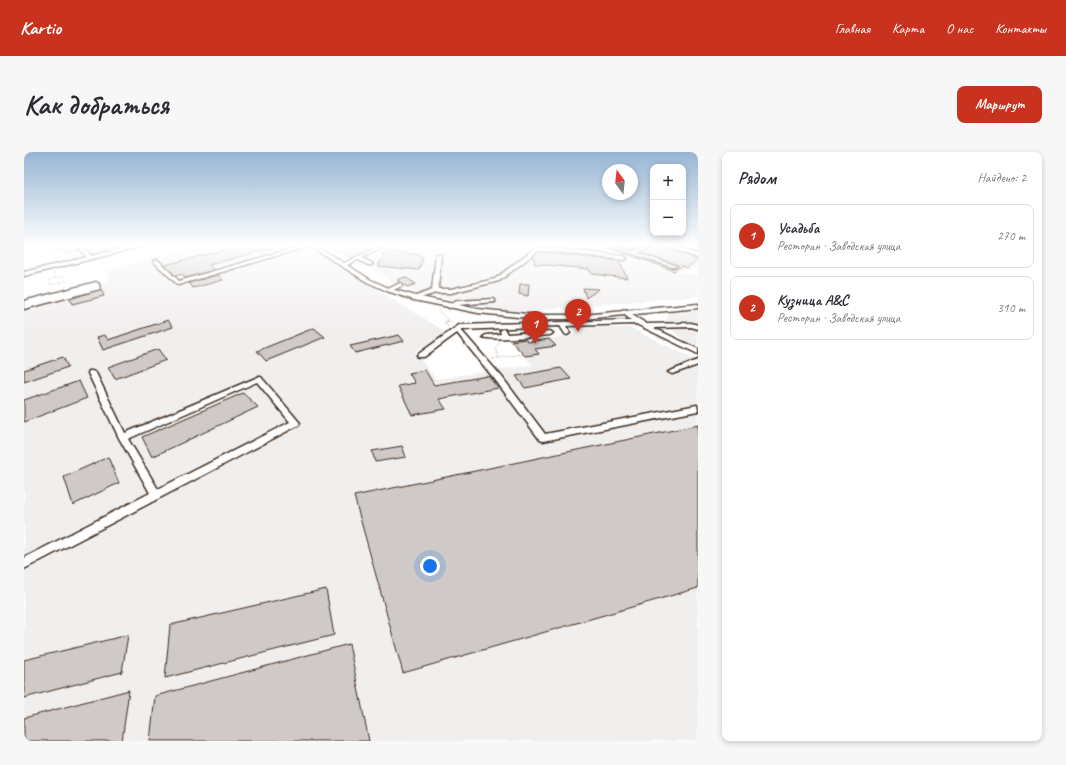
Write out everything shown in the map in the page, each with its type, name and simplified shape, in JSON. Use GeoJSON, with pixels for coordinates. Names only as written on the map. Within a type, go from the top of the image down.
{"type":"FeatureCollection","features":[{"type":"Feature","properties":{"kind":"main road"},"geometry":{"type":"LineString","coordinates":[[356,272],[389,290],[414,298],[478,311],[537,317],[583,316],[698,306]]}},
{"type":"Feature","properties":{"kind":"street"},"geometry":{"type":"LineString","coordinates":[[167,272],[178,283],[215,272]]}},
{"type":"Feature","properties":{"kind":"street"},"geometry":{"type":"LineString","coordinates":[[435,291],[437,272]]}},
{"type":"Feature","properties":{"kind":"street"},"geometry":{"type":"LineString","coordinates":[[414,298],[435,291],[451,291],[497,280],[507,272]]}},
{"type":"Feature","properties":{"kind":"street"},"geometry":{"type":"LineString","coordinates":[[24,303],[96,284],[98,288],[24,307]]}},
{"type":"Feature","properties":{"kind":"street"},"geometry":{"type":"LineString","coordinates":[[389,290],[400,285]]}},
{"type":"Feature","properties":{"kind":"street"},"geometry":{"type":"LineString","coordinates":[[449,306],[457,303],[493,301]]}},
{"type":"Feature","properties":{"kind":"street"},"geometry":{"type":"LineString","coordinates":[[624,312],[637,322],[698,352]]}},
{"type":"Feature","properties":{"kind":"street"},"geometry":{"type":"LineString","coordinates":[[421,355],[460,328],[637,322]]}},
{"type":"Feature","properties":{"kind":"street"},"geometry":{"type":"LineString","coordinates":[[691,325],[698,323]]}},
{"type":"Feature","properties":{"kind":"street"},"geometry":{"type":"LineString","coordinates":[[562,324],[568,333]]}},
{"type":"Feature","properties":{"kind":"street"},"geometry":{"type":"LineString","coordinates":[[500,326],[506,336]]}},
{"type":"Feature","properties":{"kind":"street"},"geometry":{"type":"LineString","coordinates":[[646,326],[698,326]]}},
{"type":"Feature","properties":{"kind":"street"},"geometry":{"type":"LineString","coordinates":[[460,328],[543,438],[697,408]]}},
{"type":"Feature","properties":{"kind":"street"},"geometry":{"type":"LineString","coordinates":[[486,337],[550,333]]}},
{"type":"Feature","properties":{"kind":"street"},"geometry":{"type":"LineString","coordinates":[[672,372],[698,362]]}},
{"type":"Feature","properties":{"kind":"street"},"geometry":{"type":"LineString","coordinates":[[92,373],[123,438],[156,495]]}},
{"type":"Feature","properties":{"kind":"street"},"geometry":{"type":"LineString","coordinates":[[24,564],[296,423],[258,379],[123,438]]}},
{"type":"Feature","properties":{"kind":"path"},"geometry":{"type":"LineString","coordinates":[[63,276],[66,281],[51,285],[49,280],[63,276]]}},
{"type":"Feature","properties":{"kind":"path"},"geometry":{"type":"LineString","coordinates":[[434,305],[448,321],[460,328]]}},
{"type":"Feature","properties":{"kind":"path"},"geometry":{"type":"LineString","coordinates":[[499,358],[495,348],[506,336]]}},
{"type":"Feature","properties":{"kind":"path"},"geometry":{"type":"LineString","coordinates":[[484,361],[523,354]]}},
{"type":"Feature","properties":{"kind":"shaded area"},"geometry":{"type":"Polygon","coordinates":[[[106,272],[348,272],[448,333],[415,351],[435,379],[532,365],[511,341],[524,338],[528,342],[575,334],[570,327],[631,328],[698,361],[698,741],[24,741],[24,308],[111,280],[106,272]]]}},
{"type":"Feature","properties":{"kind":"shaded area"},"geometry":{"type":"Polygon","coordinates":[[[377,272],[677,272],[698,275],[698,296],[511,312],[401,288],[377,272]]]}},
{"type":"Feature","properties":{"kind":"shaded area"},"geometry":{"type":"Polygon","coordinates":[[[698,310],[698,347],[684,340],[663,323],[671,312],[698,310]]]}},
{"type":"Feature","properties":{"kind":"building"},"geometry":{"type":"Polygon","coordinates":[[[172,272],[205,272],[185,278],[182,274],[176,276],[172,272]]]}},
{"type":"Feature","properties":{"kind":"building"},"geometry":{"type":"Polygon","coordinates":[[[590,272],[624,272],[627,278],[591,274],[590,272]]]}},
{"type":"Feature","properties":{"kind":"building"},"geometry":{"type":"Polygon","coordinates":[[[218,275],[223,280],[193,288],[189,283],[218,275]]]}},
{"type":"Feature","properties":{"kind":"building"},"geometry":{"type":"Polygon","coordinates":[[[405,277],[416,284],[407,287],[397,280],[405,277]]]}},
{"type":"Feature","properties":{"kind":"building"},"geometry":{"type":"Polygon","coordinates":[[[520,284],[529,284],[528,296],[519,294],[520,284]]]}},
{"type":"Feature","properties":{"kind":"building"},"geometry":{"type":"Polygon","coordinates":[[[583,288],[599,289],[586,298],[583,288]]]}},
{"type":"Feature","properties":{"kind":"building"},"geometry":{"type":"Polygon","coordinates":[[[101,289],[104,296],[72,304],[70,299],[101,289]]]}},
{"type":"Feature","properties":{"kind":"building"},"geometry":{"type":"Polygon","coordinates":[[[168,320],[173,327],[103,350],[97,337],[105,335],[108,340],[168,320]]]}},
{"type":"Feature","properties":{"kind":"building"},"geometry":{"type":"Polygon","coordinates":[[[314,328],[325,337],[266,361],[257,351],[314,328]]]}},
{"type":"Feature","properties":{"kind":"building"},"geometry":{"type":"Polygon","coordinates":[[[399,335],[404,341],[355,353],[350,346],[399,335]]]}},
{"type":"Feature","properties":{"kind":"building"},"geometry":{"type":"Polygon","coordinates":[[[525,339],[528,342],[549,339],[556,346],[535,349],[539,354],[525,356],[511,341],[525,339]]]}},
{"type":"Feature","properties":{"kind":"building"},"geometry":{"type":"Polygon","coordinates":[[[158,349],[166,360],[115,379],[108,367],[158,349]]]}},
{"type":"Feature","properties":{"kind":"building"},"geometry":{"type":"Polygon","coordinates":[[[63,357],[68,367],[24,382],[24,370],[63,357]]]}},
{"type":"Feature","properties":{"kind":"building"},"geometry":{"type":"Polygon","coordinates":[[[561,368],[571,379],[525,388],[516,376],[561,368]]]}},
{"type":"Feature","properties":{"kind":"building"},"geometry":{"type":"Polygon","coordinates":[[[425,370],[434,385],[488,376],[498,388],[439,399],[446,409],[412,415],[398,386],[415,383],[409,373],[425,370]]]}},
{"type":"Feature","properties":{"kind":"building"},"geometry":{"type":"Polygon","coordinates":[[[79,381],[87,398],[24,422],[24,400],[79,381]]]}},
{"type":"Feature","properties":{"kind":"building"},"geometry":{"type":"Polygon","coordinates":[[[243,393],[258,407],[152,457],[142,437],[243,393]]]}},
{"type":"Feature","properties":{"kind":"building"},"geometry":{"type":"Polygon","coordinates":[[[698,425],[698,588],[403,673],[354,496],[698,425]]]}},
{"type":"Feature","properties":{"kind":"building"},"geometry":{"type":"Polygon","coordinates":[[[402,446],[406,457],[375,462],[372,451],[402,446]]]}},
{"type":"Feature","properties":{"kind":"building"},"geometry":{"type":"Polygon","coordinates":[[[108,457],[119,483],[73,505],[64,477],[108,457]]]}},
{"type":"Feature","properties":{"kind":"building"},"geometry":{"type":"Polygon","coordinates":[[[326,589],[334,635],[165,678],[170,625],[326,589]]]}},
{"type":"Feature","properties":{"kind":"building"},"geometry":{"type":"Polygon","coordinates":[[[128,635],[122,672],[24,698],[24,660],[128,635]]]}},
{"type":"Feature","properties":{"kind":"building"},"geometry":{"type":"Polygon","coordinates":[[[349,644],[369,741],[150,741],[155,696],[349,644]]]}},
{"type":"Feature","properties":{"kind":"building"},"geometry":{"type":"Polygon","coordinates":[[[129,690],[122,741],[24,741],[24,718],[129,690]]]}},
{"type":"Feature","properties":{"kind":"place","name":"Кузница А&С"},"geometry":{"type":"Point","coordinates":[578,332]}},
{"type":"Feature","properties":{"kind":"place","name":"Усадьба"},"geometry":{"type":"Point","coordinates":[535,344]}}]}
